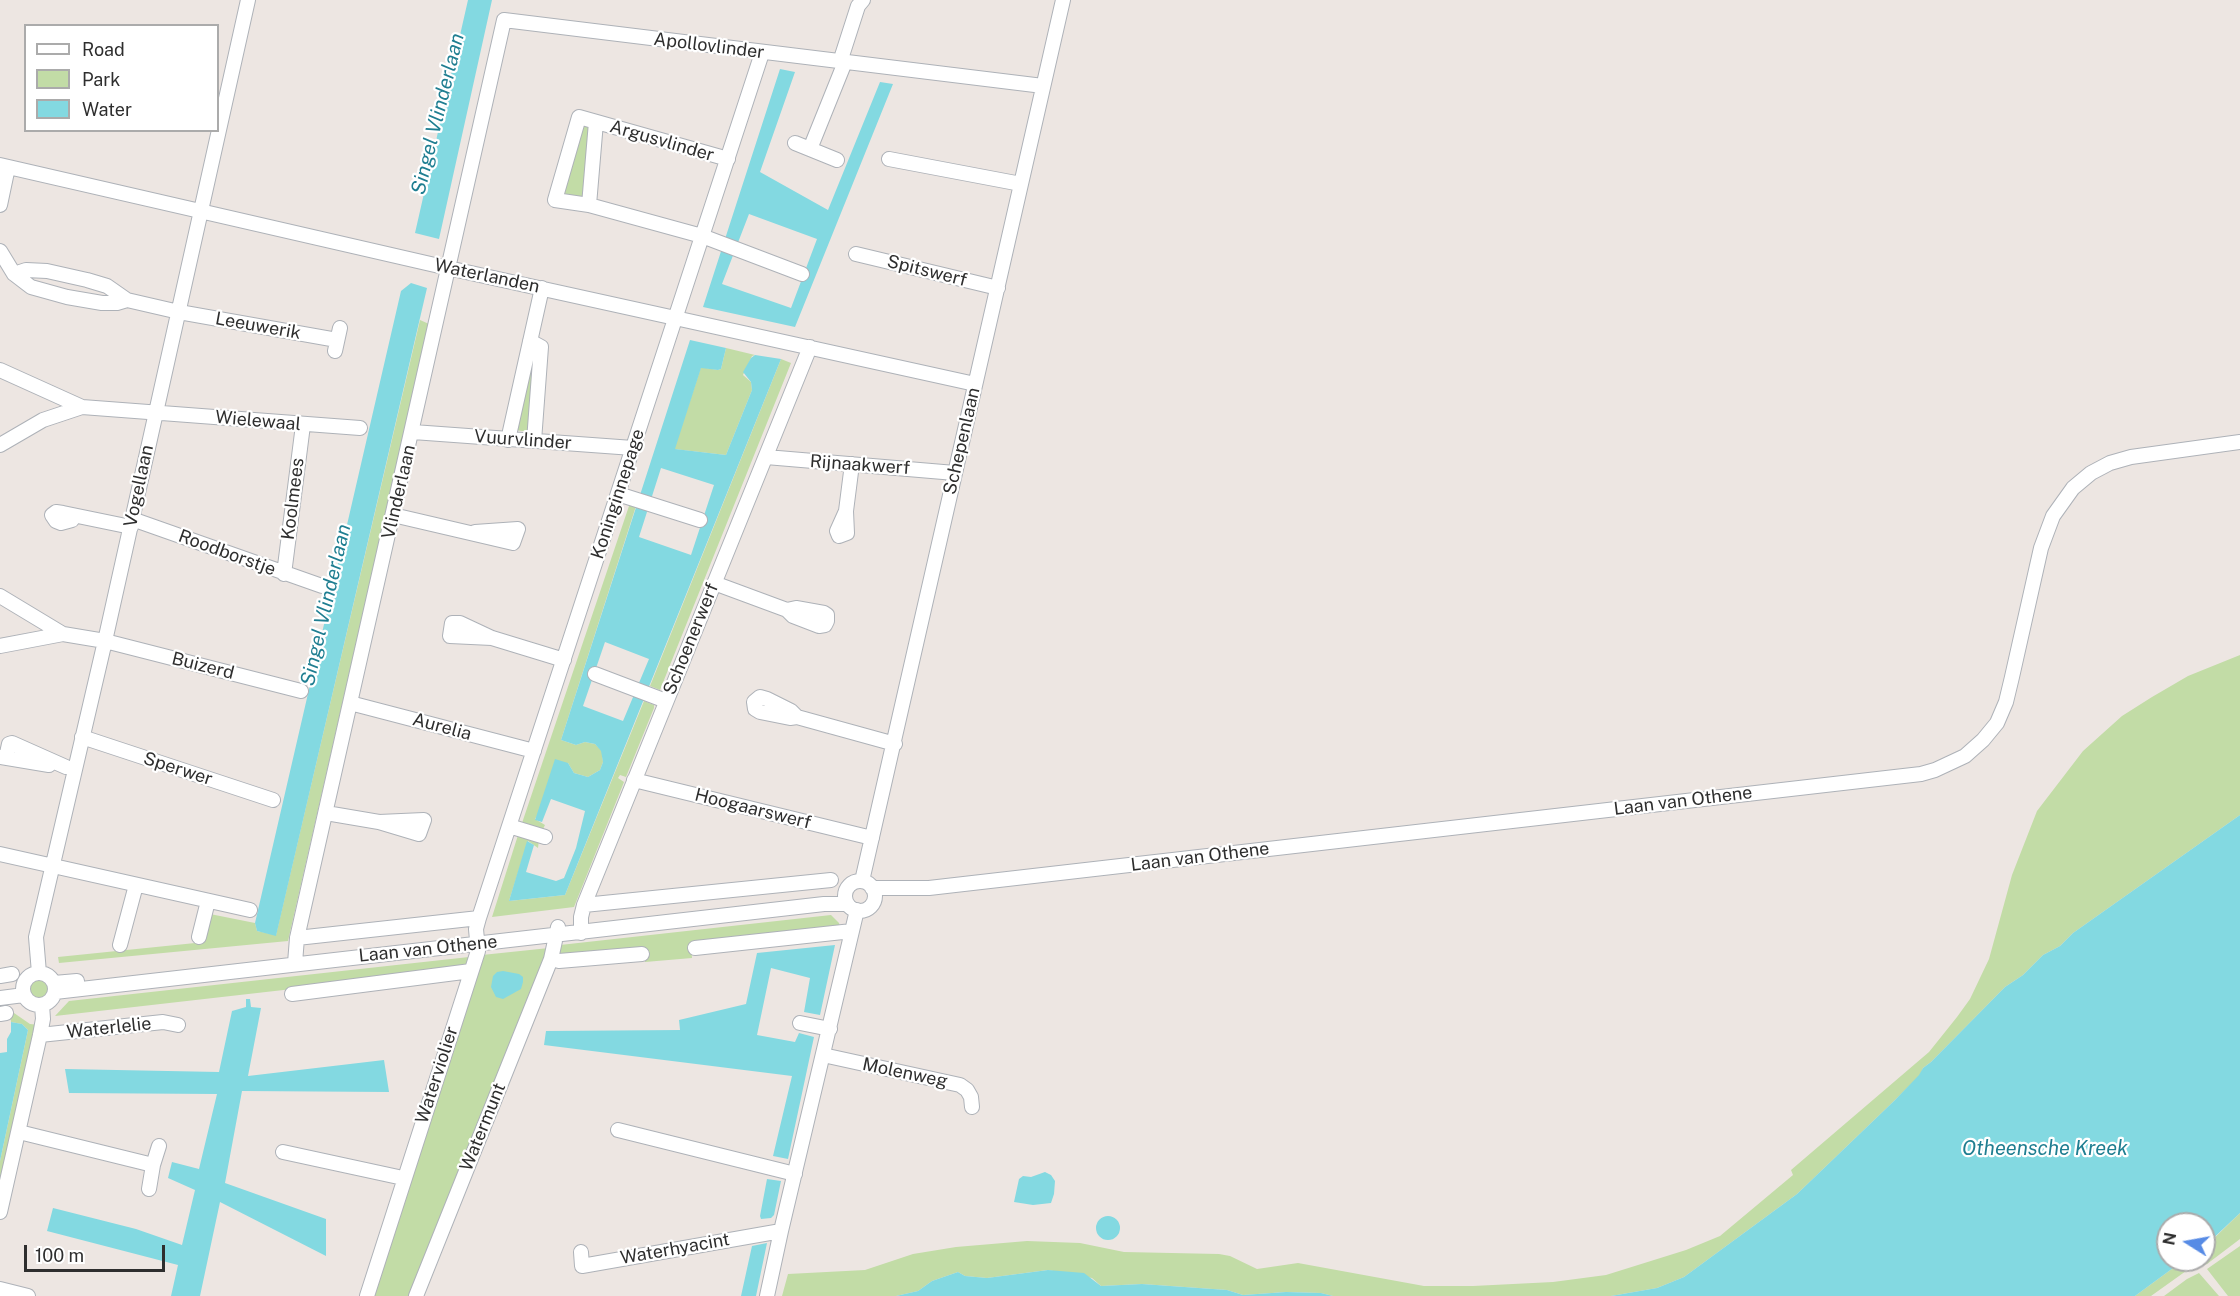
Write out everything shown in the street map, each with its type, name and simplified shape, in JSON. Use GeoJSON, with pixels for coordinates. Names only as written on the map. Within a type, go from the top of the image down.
{"type":"FeatureCollection","features":[{"type":"Feature","properties":{"kind":"street","name":"Vogellaan"},"geometry":{"type":"LineString","coordinates":[[219,131],[248,0]]}},
{"type":"Feature","properties":{"kind":"street"},"geometry":{"type":"LineString","coordinates":[[810,149],[843,62],[858,6],[863,0]]}},
{"type":"Feature","properties":{"kind":"street","name":"Schepenlaan"},"geometry":{"type":"LineString","coordinates":[[869,890],[872,838],[1063,0]]}},
{"type":"Feature","properties":{"kind":"street","name":"Apollovlinder"},"geometry":{"type":"LineString","coordinates":[[504,20],[1043,86]]}},
{"type":"Feature","properties":{"kind":"street","name":"Vlinderlaan"},"geometry":{"type":"LineString","coordinates":[[295,960],[297,938],[413,432],[504,20]]}},
{"type":"Feature","properties":{"kind":"street","name":"Koninginnepage"},"geometry":{"type":"LineString","coordinates":[[477,940],[476,929],[479,918],[676,318],[709,239],[728,159],[762,53]]}},
{"type":"Feature","properties":{"kind":"street","name":"Argusvlinder"},"geometry":{"type":"LineString","coordinates":[[728,159],[579,117],[555,200],[589,204],[709,239],[802,274]]}},
{"type":"Feature","properties":{"kind":"street","name":"Argusvlinder"},"geometry":{"type":"LineString","coordinates":[[589,204],[596,122]]}},
{"type":"Feature","properties":{"kind":"street","name":"Vogellaan"},"geometry":{"type":"LineString","coordinates":[[39,973],[36,937],[53,866],[70,768],[82,737],[105,641],[219,132]]}},
{"type":"Feature","properties":{"kind":"street"},"geometry":{"type":"LineString","coordinates":[[795,143],[837,160]]}},
{"type":"Feature","properties":{"kind":"street"},"geometry":{"type":"LineString","coordinates":[[889,159],[1021,184]]}},
{"type":"Feature","properties":{"kind":"street","name":"Waterlanden"},"geometry":{"type":"LineString","coordinates":[[4,166],[448,268],[975,384]]}},
{"type":"Feature","properties":{"kind":"street"},"geometry":{"type":"LineString","coordinates":[[0,204],[4,166]]}},
{"type":"Feature","properties":{"kind":"street"},"geometry":{"type":"LineString","coordinates":[[0,251],[14,274],[31,287],[67,297],[102,303],[127,300]]}},
{"type":"Feature","properties":{"kind":"street","name":"Spitswerf"},"geometry":{"type":"LineString","coordinates":[[856,254],[998,288]]}},
{"type":"Feature","properties":{"kind":"street"},"geometry":{"type":"LineString","coordinates":[[14,274],[27,270],[46,271],[87,280],[107,286],[127,300]]}},
{"type":"Feature","properties":{"kind":"street"},"geometry":{"type":"LineString","coordinates":[[508,440],[542,288]]}},
{"type":"Feature","properties":{"kind":"street","name":"Leeuwerik"},"geometry":{"type":"LineString","coordinates":[[127,300],[179,312],[337,340]]}},
{"type":"Feature","properties":{"kind":"street"},"geometry":{"type":"LineString","coordinates":[[530,341],[541,347],[534,441]]}},
{"type":"Feature","properties":{"kind":"street","name":"Schoenerwerf"},"geometry":{"type":"LineString","coordinates":[[581,929],[584,905],[810,347]]}},
{"type":"Feature","properties":{"kind":"street"},"geometry":{"type":"LineString","coordinates":[[0,370],[82,407]]}},
{"type":"Feature","properties":{"kind":"street"},"geometry":{"type":"LineString","coordinates":[[0,445],[43,420],[82,407]]}},
{"type":"Feature","properties":{"kind":"street","name":"Wielewaal"},"geometry":{"type":"LineString","coordinates":[[82,407],[360,429]]}},
{"type":"Feature","properties":{"kind":"street","name":"Koolmees"},"geometry":{"type":"LineString","coordinates":[[284,574],[303,425]]}},
{"type":"Feature","properties":{"kind":"street","name":"Vuurvlinder"},"geometry":{"type":"LineString","coordinates":[[413,432],[633,448]]}},
{"type":"Feature","properties":{"kind":"street","name":"Laan van Othene"},"geometry":{"type":"LineString","coordinates":[[869,890],[929,888],[1876,779],[1935,770],[1965,756],[1997,723],[2010,686],[2042,548],[2053,516],[2073,488],[2091,473],[2131,457],[2240,442]]}},
{"type":"Feature","properties":{"kind":"street","name":"Rijnaakwerf"},"geometry":{"type":"LineString","coordinates":[[766,458],[955,472]]}},
{"type":"Feature","properties":{"kind":"street"},"geometry":{"type":"LineString","coordinates":[[846,511],[852,464]]}},
{"type":"Feature","properties":{"kind":"street"},"geometry":{"type":"LineString","coordinates":[[618,494],[700,519]]}},
{"type":"Feature","properties":{"kind":"street"},"geometry":{"type":"LineString","coordinates":[[393,515],[475,532]]}},
{"type":"Feature","properties":{"kind":"street","name":"Roodborstje"},"geometry":{"type":"LineString","coordinates":[[74,516],[131,523],[322,586]]}},
{"type":"Feature","properties":{"kind":"street"},"geometry":{"type":"LineString","coordinates":[[714,583],[787,610]]}},
{"type":"Feature","properties":{"kind":"street"},"geometry":{"type":"LineString","coordinates":[[0,596],[63,634]]}},
{"type":"Feature","properties":{"kind":"street"},"geometry":{"type":"LineString","coordinates":[[0,646],[63,634]]}},
{"type":"Feature","properties":{"kind":"street","name":"Buizerd"},"geometry":{"type":"LineString","coordinates":[[63,634],[105,641],[302,692]]}},
{"type":"Feature","properties":{"kind":"street"},"geometry":{"type":"LineString","coordinates":[[492,638],[564,660]]}},
{"type":"Feature","properties":{"kind":"street"},"geometry":{"type":"LineString","coordinates":[[595,674],[666,701]]}},
{"type":"Feature","properties":{"kind":"street","name":"Aurelia"},"geometry":{"type":"LineString","coordinates":[[350,703],[534,751]]}},
{"type":"Feature","properties":{"kind":"street"},"geometry":{"type":"LineString","coordinates":[[797,717],[895,744]]}},
{"type":"Feature","properties":{"kind":"street","name":"Sperwer"},"geometry":{"type":"LineString","coordinates":[[82,737],[273,800]]}},
{"type":"Feature","properties":{"kind":"street"},"geometry":{"type":"LineString","coordinates":[[3,758],[26,755],[70,768]]}},
{"type":"Feature","properties":{"kind":"street","name":"Hoogaarswerf"},"geometry":{"type":"LineString","coordinates":[[634,780],[872,838]]}},
{"type":"Feature","properties":{"kind":"street"},"geometry":{"type":"LineString","coordinates":[[326,813],[380,822]]}},
{"type":"Feature","properties":{"kind":"street"},"geometry":{"type":"LineString","coordinates":[[509,826],[545,837]]}},
{"type":"Feature","properties":{"kind":"street"},"geometry":{"type":"LineString","coordinates":[[0,854],[250,910]]}},
{"type":"Feature","properties":{"kind":"street"},"geometry":{"type":"LineString","coordinates":[[584,905],[831,880]]}},
{"type":"Feature","properties":{"kind":"street"},"geometry":{"type":"LineString","coordinates":[[799,883],[801,902]]}},
{"type":"Feature","properties":{"kind":"street"},"geometry":{"type":"LineString","coordinates":[[767,1296],[852,931],[849,902],[851,884],[869,890],[867,909],[849,902]]}},
{"type":"Feature","properties":{"kind":"street"},"geometry":{"type":"LineString","coordinates":[[120,945],[136,885]]}},
{"type":"Feature","properties":{"kind":"street"},"geometry":{"type":"LineString","coordinates":[[199,937],[207,901]]}},
{"type":"Feature","properties":{"kind":"street","name":"Laan van Othene"},"geometry":{"type":"LineString","coordinates":[[54,987],[581,929],[801,902],[849,902]]}},
{"type":"Feature","properties":{"kind":"street","name":"Laan van Othene"},"geometry":{"type":"LineString","coordinates":[[297,938],[479,918]]}},
{"type":"Feature","properties":{"kind":"street","name":"Watermunt"},"geometry":{"type":"LineString","coordinates":[[416,1296],[551,959],[558,931]]}},
{"type":"Feature","properties":{"kind":"street"},"geometry":{"type":"LineString","coordinates":[[695,948],[852,931]]}},
{"type":"Feature","properties":{"kind":"street","name":"Waterviolier"},"geometry":{"type":"LineString","coordinates":[[367,1296],[403,1178],[478,951],[477,940]]}},
{"type":"Feature","properties":{"kind":"street"},"geometry":{"type":"LineString","coordinates":[[551,959],[559,962],[642,954]]}},
{"type":"Feature","properties":{"kind":"street"},"geometry":{"type":"LineString","coordinates":[[292,994],[471,971]]}},
{"type":"Feature","properties":{"kind":"street"},"geometry":{"type":"LineString","coordinates":[[39,973],[48,975],[54,987],[50,1000],[42,1005],[32,1003],[24,991],[27,979],[39,973]]}},
{"type":"Feature","properties":{"kind":"street"},"geometry":{"type":"LineString","coordinates":[[0,990],[24,991]]}},
{"type":"Feature","properties":{"kind":"street"},"geometry":{"type":"LineString","coordinates":[[0,998],[24,991]]}},
{"type":"Feature","properties":{"kind":"street","name":"Waterlelie"},"geometry":{"type":"LineString","coordinates":[[0,1212],[40,1035],[43,1019],[42,1005]]}},
{"type":"Feature","properties":{"kind":"street","name":"Waterlelie"},"geometry":{"type":"LineString","coordinates":[[40,1035],[163,1022],[178,1025]]}},
{"type":"Feature","properties":{"kind":"street"},"geometry":{"type":"LineString","coordinates":[[800,1023],[830,1029]]}},
{"type":"Feature","properties":{"kind":"street","name":"Molenweg"},"geometry":{"type":"LineString","coordinates":[[824,1055],[960,1085],[967,1090],[972,1107]]}},
{"type":"Feature","properties":{"kind":"street"},"geometry":{"type":"LineString","coordinates":[[618,1130],[795,1174]]}},
{"type":"Feature","properties":{"kind":"street"},"geometry":{"type":"LineString","coordinates":[[19,1132],[153,1165]]}},
{"type":"Feature","properties":{"kind":"street"},"geometry":{"type":"LineString","coordinates":[[149,1189],[159,1146]]}},
{"type":"Feature","properties":{"kind":"street"},"geometry":{"type":"LineString","coordinates":[[282,1152],[403,1178]]}},
{"type":"Feature","properties":{"kind":"street","name":"Waterhyacint"},"geometry":{"type":"LineString","coordinates":[[580,1252],[582,1266],[781,1231]]}},
{"type":"Feature","properties":{"kind":"street"},"geometry":{"type":"LineString","coordinates":[[0,1289],[28,1296]]}},
{"type":"Feature","properties":{"kind":"green space"},"geometry":{"type":"Polygon","coordinates":[[[581,123],[589,124],[584,194],[582,197],[563,196],[562,188],[581,123]]]}},
{"type":"Feature","properties":{"kind":"green space"},"geometry":{"type":"Polygon","coordinates":[[[420,320],[429,324],[288,941],[59,963],[58,957],[205,942],[210,914],[255,923],[257,931],[276,935],[420,320]]]}},
{"type":"Feature","properties":{"kind":"green space"},"geometry":{"type":"Polygon","coordinates":[[[534,347],[531,432],[514,430],[534,347]]]}},
{"type":"Feature","properties":{"kind":"green space"},"geometry":{"type":"Polygon","coordinates":[[[726,348],[755,355],[752,356],[743,375],[751,382],[752,390],[726,455],[674,449],[701,367],[721,369],[726,348]]]}},
{"type":"Feature","properties":{"kind":"green space"},"geometry":{"type":"Polygon","coordinates":[[[781,359],[791,363],[660,690],[650,686],[781,359]]]}},
{"type":"Feature","properties":{"kind":"green space"},"geometry":{"type":"Polygon","coordinates":[[[630,503],[637,503],[561,740],[576,745],[585,742],[595,744],[602,751],[603,762],[600,770],[588,777],[574,773],[568,763],[535,819],[545,825],[542,831],[521,826],[630,503]]]}},
{"type":"Feature","properties":{"kind":"green space"},"geometry":{"type":"Polygon","coordinates":[[[2240,655],[2240,815],[2073,933],[2060,946],[2043,955],[2023,975],[2005,987],[1923,1068],[1920,1075],[1895,1100],[1797,1194],[1684,1277],[1657,1288],[1611,1296],[1333,1296],[1321,1293],[1286,1292],[1243,1295],[1227,1290],[1142,1284],[1101,1286],[1092,1278],[1048,1270],[987,1278],[965,1276],[958,1272],[932,1281],[918,1291],[896,1296],[782,1296],[788,1274],[865,1270],[913,1254],[956,1247],[1027,1241],[1080,1243],[1124,1252],[1219,1254],[1230,1256],[1257,1269],[1298,1263],[1424,1286],[1473,1286],[1553,1282],[1606,1275],[1686,1250],[1720,1236],[1793,1175],[1791,1170],[1929,1052],[1957,1017],[1970,999],[1989,959],[2012,875],[2037,811],[2083,751],[2122,716],[2152,697],[2188,676],[2240,655]]]}},
{"type":"Feature","properties":{"kind":"green space"},"geometry":{"type":"Polygon","coordinates":[[[644,701],[654,705],[654,708],[626,777],[620,775],[618,778],[624,782],[574,907],[492,917],[519,832],[539,840],[538,848],[528,841],[509,901],[565,895],[644,701]]]}},
{"type":"Feature","properties":{"kind":"green space"},"geometry":{"type":"Polygon","coordinates":[[[831,915],[840,927],[691,944],[692,958],[645,962],[644,950],[560,955],[559,951],[560,945],[831,915]]]}},
{"type":"Feature","properties":{"kind":"green space"},"geometry":{"type":"Polygon","coordinates":[[[549,948],[409,1296],[370,1296],[482,955],[549,948]]]}},
{"type":"Feature","properties":{"kind":"green space"},"geometry":{"type":"Polygon","coordinates":[[[469,957],[468,969],[55,1016],[69,1001],[469,957]]]}},
{"type":"Feature","properties":{"kind":"green space"},"geometry":{"type":"Polygon","coordinates":[[[39,977],[44,978],[50,984],[50,994],[44,1000],[39,1001],[34,1000],[28,994],[27,989],[28,984],[34,978],[39,977]]]}},
{"type":"Feature","properties":{"kind":"green space"},"geometry":{"type":"Polygon","coordinates":[[[14,1013],[30,1024],[39,1025],[0,1196],[0,1161],[28,1030],[22,1024],[11,1022],[10,1014],[14,1013]]]}},
{"type":"Feature","properties":{"kind":"green space"},"geometry":{"type":"Polygon","coordinates":[[[2240,1213],[2240,1239],[2216,1257],[2216,1236],[2240,1213]]]}},
{"type":"Feature","properties":{"kind":"green space"},"geometry":{"type":"Polygon","coordinates":[[[2240,1246],[2240,1296],[2228,1296],[2209,1272],[2216,1272],[2216,1263],[2240,1246]]]}},
{"type":"Feature","properties":{"kind":"green space"},"geometry":{"type":"Polygon","coordinates":[[[2168,1272],[2185,1272],[2151,1296],[2135,1296],[2168,1272]]]}},
{"type":"Feature","properties":{"kind":"green space"},"geometry":{"type":"Polygon","coordinates":[[[2199,1273],[2219,1296],[2164,1296],[2187,1279],[2199,1273]]]}},
{"type":"Feature","properties":{"kind":"water"},"geometry":{"type":"Polygon","coordinates":[[[468,0],[492,0],[439,239],[415,233],[468,0]]]}},
{"type":"Feature","properties":{"kind":"water"},"geometry":{"type":"Polygon","coordinates":[[[780,69],[795,72],[760,172],[828,210],[880,82],[893,84],[795,327],[703,307],[780,69]],[[749,214],[722,284],[791,308],[817,239],[749,214]]]}},
{"type":"Feature","properties":{"kind":"water"},"geometry":{"type":"Polygon","coordinates":[[[411,283],[427,288],[276,936],[257,931],[255,923],[401,291],[411,283]]]}},
{"type":"Feature","properties":{"kind":"water"},"geometry":{"type":"Polygon","coordinates":[[[690,340],[726,348],[721,369],[701,368],[675,449],[726,455],[752,390],[751,382],[743,372],[751,358],[755,355],[781,359],[565,895],[509,901],[527,841],[534,845],[526,872],[556,881],[564,878],[576,848],[585,811],[551,799],[542,822],[535,820],[555,759],[568,763],[574,773],[588,777],[600,770],[603,762],[601,751],[595,744],[585,742],[576,745],[561,740],[690,340]],[[661,468],[639,537],[691,555],[714,485],[661,468]],[[605,642],[583,706],[623,721],[649,659],[605,642]]]}},
{"type":"Feature","properties":{"kind":"water","name":"Otheensche Kreek"},"geometry":{"type":"Polygon","coordinates":[[[2240,815],[2240,1213],[2216,1236],[2216,1212],[2156,1212],[2156,1272],[2168,1272],[2135,1296],[1611,1296],[1657,1288],[1684,1277],[1797,1194],[1895,1100],[1923,1068],[2005,987],[2023,975],[2043,955],[2060,946],[2073,933],[2240,815]]]}},
{"type":"Feature","properties":{"kind":"water"},"geometry":{"type":"Polygon","coordinates":[[[835,945],[820,1015],[804,1012],[810,978],[771,968],[757,1035],[795,1042],[799,1033],[814,1037],[788,1159],[773,1156],[792,1076],[544,1045],[546,1031],[680,1030],[679,1020],[746,1004],[757,953],[835,945]]]}},
{"type":"Feature","properties":{"kind":"water"},"geometry":{"type":"Polygon","coordinates":[[[503,971],[519,974],[523,977],[523,982],[521,989],[503,999],[496,997],[491,987],[493,976],[503,971]]]}},
{"type":"Feature","properties":{"kind":"water"},"geometry":{"type":"Polygon","coordinates":[[[246,999],[250,999],[251,1007],[261,1008],[248,1076],[384,1060],[389,1092],[242,1091],[225,1183],[326,1219],[326,1256],[220,1202],[200,1296],[171,1296],[178,1265],[47,1231],[53,1208],[136,1229],[182,1245],[195,1190],[168,1178],[172,1162],[199,1169],[217,1094],[69,1093],[65,1069],[219,1072],[232,1011],[246,1007],[246,999]]]}},
{"type":"Feature","properties":{"kind":"water"},"geometry":{"type":"Polygon","coordinates":[[[11,1022],[22,1024],[28,1030],[0,1161],[0,1053],[7,1052],[11,1022]]]}},
{"type":"Feature","properties":{"kind":"water"},"geometry":{"type":"Polygon","coordinates":[[[1045,1172],[1055,1181],[1051,1203],[1033,1205],[1014,1202],[1019,1179],[1023,1176],[1031,1177],[1045,1172]]]}},
{"type":"Feature","properties":{"kind":"water"},"geometry":{"type":"Polygon","coordinates":[[[767,1179],[781,1181],[774,1215],[771,1218],[761,1219],[760,1216],[767,1179]]]}},
{"type":"Feature","properties":{"kind":"water"},"geometry":{"type":"Polygon","coordinates":[[[1108,1216],[1117,1219],[1120,1228],[1117,1237],[1108,1240],[1099,1237],[1096,1228],[1099,1219],[1108,1216]]]}},
{"type":"Feature","properties":{"kind":"water"},"geometry":{"type":"Polygon","coordinates":[[[767,1243],[756,1296],[741,1296],[752,1246],[767,1243]]]}},
{"type":"Feature","properties":{"kind":"water"},"geometry":{"type":"Polygon","coordinates":[[[1048,1270],[1084,1273],[1101,1286],[1142,1284],[1227,1290],[1243,1295],[1286,1292],[1321,1293],[1333,1296],[896,1296],[918,1291],[932,1281],[958,1272],[965,1276],[987,1278],[1048,1270]]]}},
{"type":"Feature","properties":{"kind":"water label","name":"Singel Vlinderlaan"},"geometry":{"type":"Point","coordinates":[438,114]}},
{"type":"Feature","properties":{"kind":"water label","name":"Singel Vlinderlaan"},"geometry":{"type":"Point","coordinates":[326,605]}}]}
